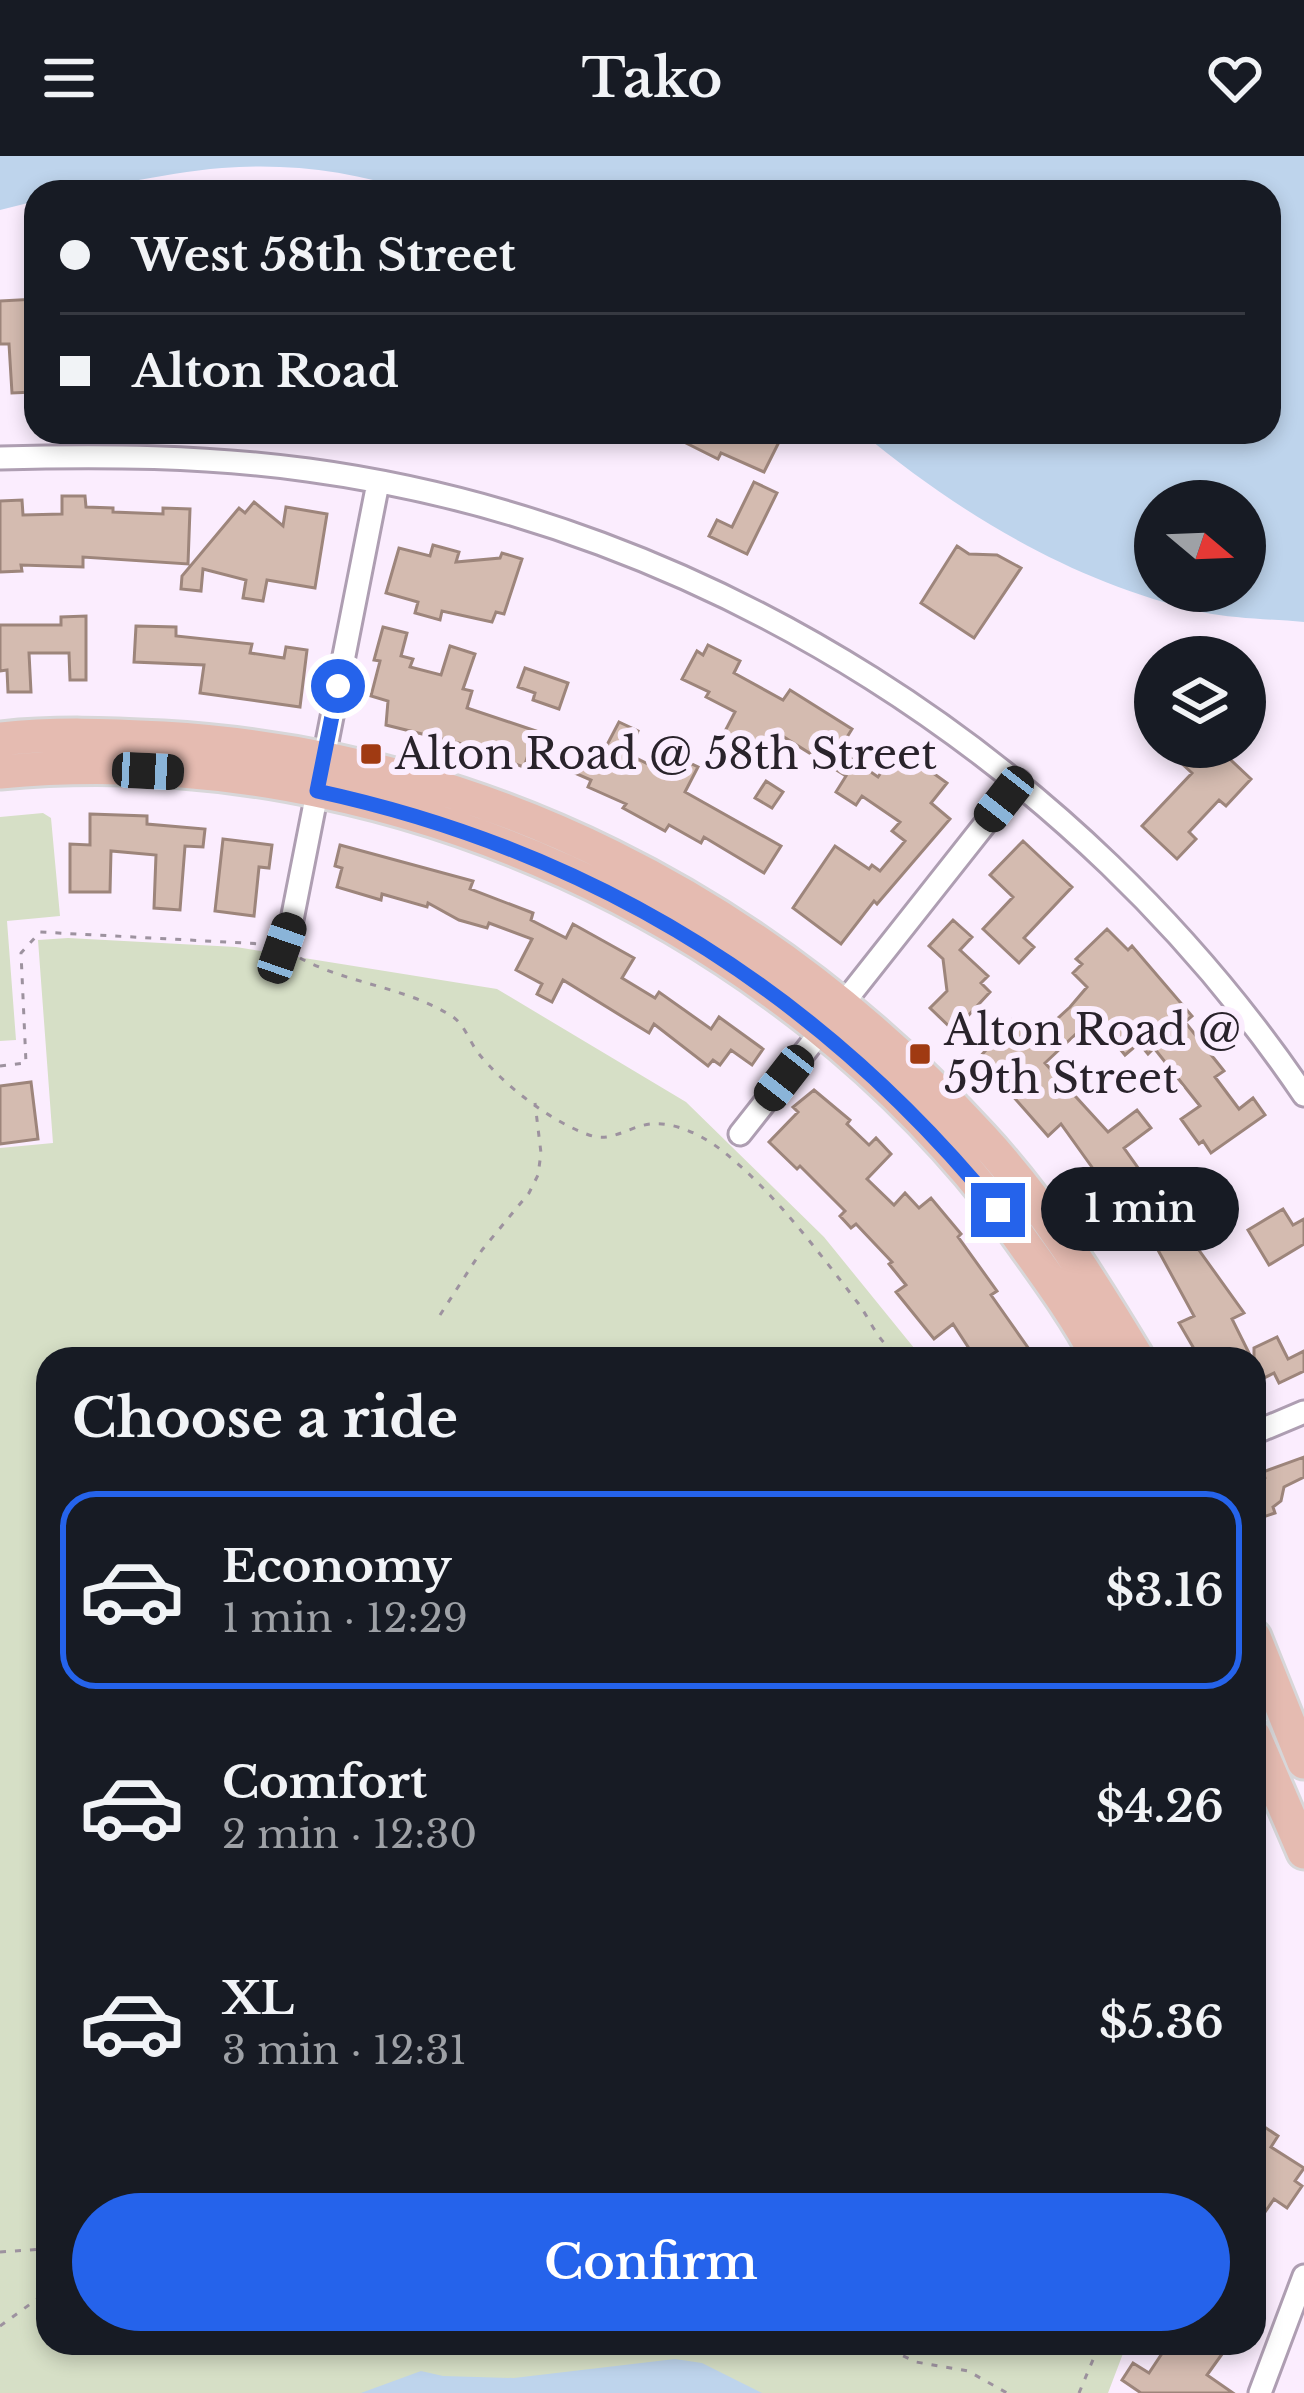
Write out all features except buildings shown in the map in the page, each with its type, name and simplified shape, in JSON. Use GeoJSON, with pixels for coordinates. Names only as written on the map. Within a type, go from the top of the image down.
{"type":"FeatureCollection","features":[{"type":"Feature","properties":{"kind":"main road"},"geometry":{"type":"LineString","coordinates":[[0,739],[121,736],[209,741],[324,756],[438,786],[589,845],[725,918],[843,1003],[984,1140],[1071,1251],[1131,1347]]}},
{"type":"Feature","properties":{"kind":"main road"},"geometry":{"type":"LineString","coordinates":[[0,772],[180,773],[317,791],[427,818],[573,873],[712,949],[878,1078],[961,1163],[1042,1269],[1091,1347]]}},
{"type":"Feature","properties":{"kind":"main road"},"geometry":{"type":"LineString","coordinates":[[1266,1666],[1304,1762]]}},
{"type":"Feature","properties":{"kind":"main road"},"geometry":{"type":"LineString","coordinates":[[1266,1764],[1304,1852]]}},
{"type":"Feature","properties":{"kind":"street"},"geometry":{"type":"LineString","coordinates":[[0,458],[150,454],[310,470],[378,483],[495,510],[623,553],[787,627],[916,707],[1018,782],[1131,884],[1232,994],[1304,1094]]}},
{"type":"Feature","properties":{"kind":"street"},"geometry":{"type":"LineString","coordinates":[[282,948],[292,920],[378,483]]}},
{"type":"Feature","properties":{"kind":"street"},"geometry":{"type":"LineString","coordinates":[[740,1134],[1018,782]]}},
{"type":"Feature","properties":{"kind":"street"},"geometry":{"type":"LineString","coordinates":[[1266,1427],[1304,1412]]}},
{"type":"Feature","properties":{"kind":"street"},"geometry":{"type":"LineString","coordinates":[[1260,2393],[1304,2276]]}},
{"type":"Feature","properties":{"kind":"path"},"geometry":{"type":"LineString","coordinates":[[0,1066],[26,1063],[21,953],[40,932],[255,942],[282,948],[309,963],[389,989],[457,1019],[493,1070],[535,1103],[596,1138],[652,1123],[673,1125],[723,1151],[760,1186],[832,1270],[889,1347]]}},
{"type":"Feature","properties":{"kind":"path"},"geometry":{"type":"LineString","coordinates":[[440,1315],[538,1175],[541,1153],[535,1103]]}},
{"type":"Feature","properties":{"kind":"path"},"geometry":{"type":"LineString","coordinates":[[0,2252],[36,2250]]}},
{"type":"Feature","properties":{"kind":"path"},"geometry":{"type":"LineString","coordinates":[[0,2326],[36,2300]]}},
{"type":"Feature","properties":{"kind":"path"},"geometry":{"type":"LineString","coordinates":[[902,2355],[968,2371],[1007,2393]]}},
{"type":"Feature","properties":{"kind":"path"},"geometry":{"type":"LineString","coordinates":[[1079,2393],[1095,2355]]}},
{"type":"Feature","properties":{"kind":"green space"},"geometry":{"type":"Polygon","coordinates":[[[43,813],[51,818],[60,916],[7,921],[16,1040],[0,1041],[0,817],[43,813]]]}},
{"type":"Feature","properties":{"kind":"green space"},"geometry":{"type":"Polygon","coordinates":[[[38,940],[236,947],[497,989],[686,1102],[824,1237],[913,1347],[36,1347],[36,2355],[1122,2355],[1108,2393],[0,2393],[0,1148],[53,1143],[38,940]]]}},
{"type":"Feature","properties":{"kind":"water"},"geometry":{"type":"Polygon","coordinates":[[[0,156],[1304,156],[1304,622],[1202,612],[1266,612],[1266,480],[1134,480],[1134,592],[1064,564],[979,518],[876,444],[1281,444],[1281,180],[371,180],[320,170],[247,167],[137,180],[24,180],[24,204],[0,210],[0,156]]]}},
{"type":"Feature","properties":{"kind":"water"},"geometry":{"type":"Polygon","coordinates":[[[675,2359],[702,2363],[762,2393],[361,2393],[421,2371],[514,2378],[675,2359]]]}},
{"type":"Feature","properties":{"kind":"place","name":"Alton Road @ 58th Street"},"geometry":{"type":"Point","coordinates":[371,754]}},
{"type":"Feature","properties":{"kind":"place","name":"Alton Road @ 59th Street"},"geometry":{"type":"Point","coordinates":[920,1054]}},
{"type":"Feature","properties":{"kind":"route"},"geometry":{"type":"LineString","coordinates":[[338,686],[317,791],[427,818],[500,843],[573,873],[712,949],[878,1078],[961,1163],[998,1210]]}}]}
